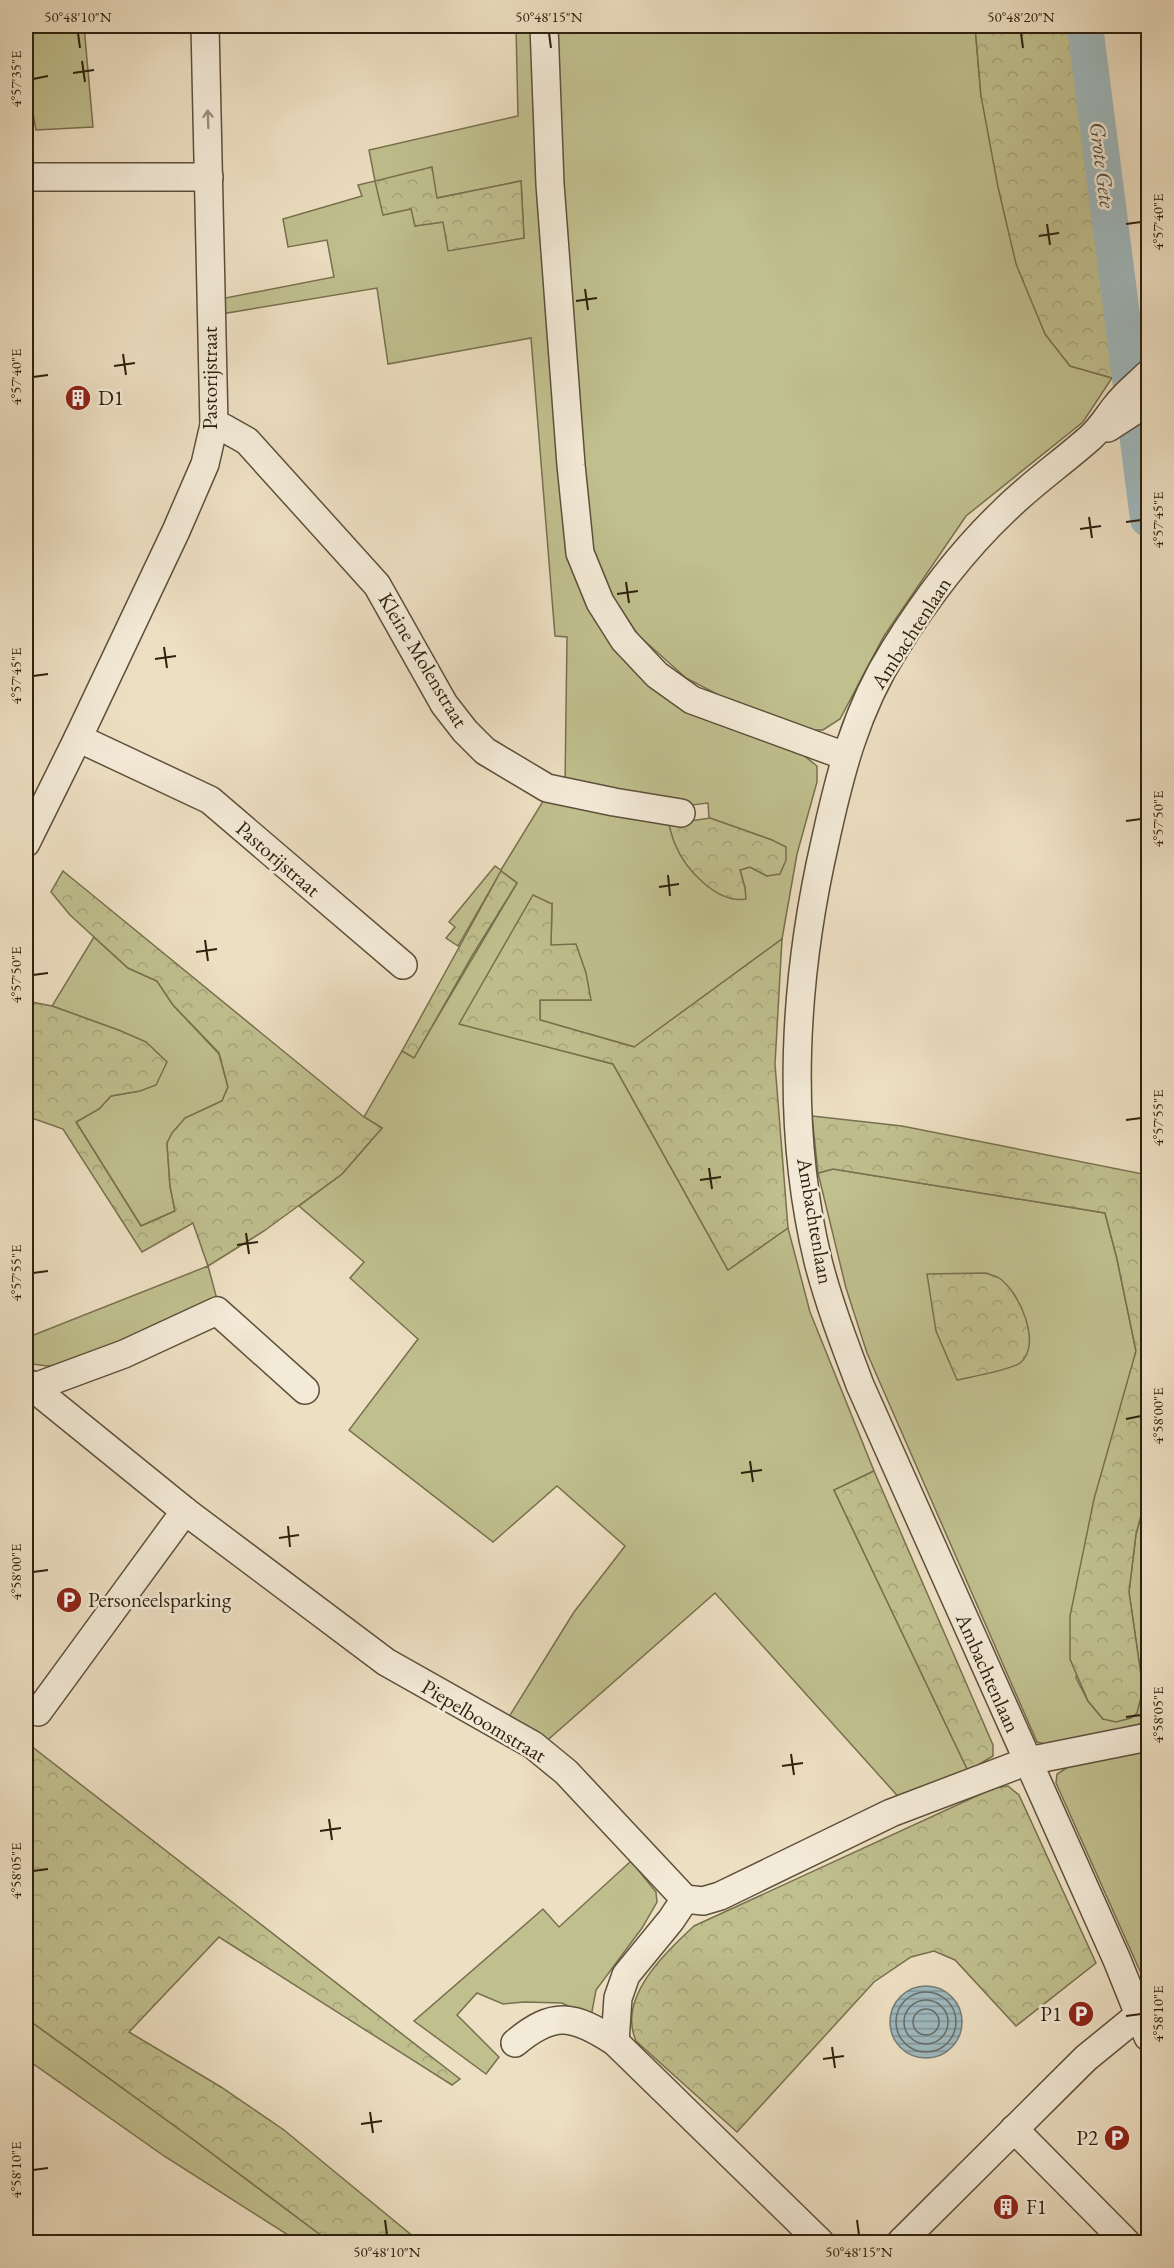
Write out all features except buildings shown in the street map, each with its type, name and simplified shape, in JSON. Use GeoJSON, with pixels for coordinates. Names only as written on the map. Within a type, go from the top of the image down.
{"type":"FeatureCollection","features":[{"type":"Feature","properties":{"kind":"street","name":"Pastorijstraat"},"geometry":{"type":"LineString","coordinates":[[26,843],[78,738],[205,464],[214,425],[209,293],[205,26]]}},
{"type":"Feature","properties":{"kind":"street"},"geometry":{"type":"LineString","coordinates":[[544,26],[550,184],[571,465],[580,553],[592,583],[600,602],[624,640],[657,675],[692,700],[845,756]]}},
{"type":"Feature","properties":{"kind":"street"},"geometry":{"type":"LineString","coordinates":[[26,177],[209,177]]}},
{"type":"Feature","properties":{"kind":"street","name":"Ambachtenlaan"},"geometry":{"type":"LineString","coordinates":[[1144,2025],[860,1385],[837,1324],[818,1260],[805,1184],[798,1113],[798,1032],[805,948],[815,884],[845,756],[874,684],[895,648],[973,541],[1006,508],[1119,412],[1149,374]]}},
{"type":"Feature","properties":{"kind":"street","name":"Ambachtenlaan"},"geometry":{"type":"LineString","coordinates":[[1119,412],[1149,402]]}},
{"type":"Feature","properties":{"kind":"street","name":"Kleine Molenstraat"},"geometry":{"type":"LineString","coordinates":[[214,425],[247,441],[377,585],[444,704],[465,731],[485,751],[547,788],[681,813]]}},
{"type":"Feature","properties":{"kind":"street","name":"Pastorijstraat"},"geometry":{"type":"LineString","coordinates":[[78,738],[210,800],[403,965]]}},
{"type":"Feature","properties":{"kind":"street"},"geometry":{"type":"LineString","coordinates":[[29,1385],[124,1354],[218,1311],[305,1390]]}},
{"type":"Feature","properties":{"kind":"street","name":"Piepelboomstraat"},"geometry":{"type":"LineString","coordinates":[[29,1385],[185,1511],[386,1662],[533,1745],[566,1772],[685,1899]]}},
{"type":"Feature","properties":{"kind":"street"},"geometry":{"type":"LineString","coordinates":[[38,1712],[185,1511]]}},
{"type":"Feature","properties":{"kind":"street"},"geometry":{"type":"LineString","coordinates":[[615,2042],[618,1998],[626,1975],[671,1920],[685,1899],[703,1901],[720,1896],[891,1814],[1028,1761],[1149,1737]]}},
{"type":"Feature","properties":{"kind":"street"},"geometry":{"type":"LineString","coordinates":[[515,2043],[531,2030],[553,2020],[574,2020],[595,2029],[615,2042],[820,2242]]}},
{"type":"Feature","properties":{"kind":"street"},"geometry":{"type":"LineString","coordinates":[[901,2242],[1086,2058],[1144,2025]]}},
{"type":"Feature","properties":{"kind":"street"},"geometry":{"type":"LineString","coordinates":[[1014,2129],[1126,2242]]}},
{"type":"Feature","properties":{"kind":"green space"},"geometry":{"type":"Polygon","coordinates":[[[26,26],[84,26],[93,127],[36,130],[26,75],[26,26]]]}},
{"type":"Feature","properties":{"kind":"green space"},"geometry":{"type":"Polygon","coordinates":[[[516,26],[534,26],[564,499],[642,673],[803,755],[817,766],[817,782],[797,854],[782,939],[635,1047],[540,1020],[540,1000],[590,1000],[551,945],[552,904],[460,1024],[613,1064],[728,1270],[788,1228],[810,1312],[874,1471],[834,1490],[968,1771],[904,1803],[715,1593],[543,1744],[507,1720],[574,1612],[625,1546],[557,1486],[493,1542],[349,1430],[418,1339],[350,1278],[364,1262],[299,1206],[342,1174],[382,1128],[364,1117],[402,1051],[414,1057],[517,883],[501,871],[458,946],[446,938],[455,927],[449,922],[495,866],[501,870],[545,798],[668,821],[745,888],[740,870],[750,867],[767,876],[772,840],[709,818],[708,803],[683,806],[565,784],[567,637],[555,636],[531,338],[388,364],[377,288],[221,314],[220,299],[334,277],[327,240],[288,247],[283,219],[362,196],[358,185],[375,181],[369,150],[518,116],[516,26]],[[521,181],[437,198],[412,209],[415,226],[443,222],[524,238],[521,181]]]}},
{"type":"Feature","properties":{"kind":"green space"},"geometry":{"type":"Polygon","coordinates":[[[556,26],[975,26],[981,96],[1070,366],[1112,378],[1083,422],[966,516],[884,636],[840,719],[823,730],[801,730],[730,701],[686,678],[638,635],[611,594],[590,542],[565,231],[556,26]]]}},
{"type":"Feature","properties":{"kind":"green space"},"geometry":{"type":"Polygon","coordinates":[[[975,26],[1085,26],[1127,357],[1112,378],[1070,366],[1045,334],[1016,264],[998,187],[981,96],[975,26]]]}},
{"type":"Feature","properties":{"kind":"green space"},"geometry":{"type":"Polygon","coordinates":[[[432,167],[437,198],[521,181],[524,238],[448,251],[443,222],[415,226],[411,209],[383,215],[375,181],[432,167]]]}},
{"type":"Feature","properties":{"kind":"green space"},"geometry":{"type":"Polygon","coordinates":[[[710,818],[786,847],[786,860],[780,874],[767,876],[750,867],[740,870],[746,899],[724,896],[703,883],[680,854],[668,821],[710,818]]]}},
{"type":"Feature","properties":{"kind":"green space"},"geometry":{"type":"Polygon","coordinates":[[[63,871],[364,1117],[382,1128],[342,1174],[264,1231],[208,1266],[193,1223],[142,1252],[63,1129],[26,1116],[26,1001],[52,1006],[121,1031],[146,1042],[167,1062],[156,1085],[140,1091],[111,1096],[99,1109],[76,1122],[141,1226],[175,1211],[170,1186],[167,1143],[172,1133],[185,1118],[222,1101],[228,1087],[219,1053],[173,1005],[157,981],[128,968],[70,915],[51,892],[63,871]]]}},
{"type":"Feature","properties":{"kind":"green space"},"geometry":{"type":"Polygon","coordinates":[[[501,871],[517,883],[414,1058],[402,1051],[501,871]]]}},
{"type":"Feature","properties":{"kind":"green space"},"geometry":{"type":"Polygon","coordinates":[[[533,895],[552,904],[551,945],[576,944],[586,973],[591,1000],[540,1000],[540,1020],[634,1047],[782,939],[775,1064],[788,1228],[728,1270],[613,1064],[459,1024],[533,895]]]}},
{"type":"Feature","properties":{"kind":"green space"},"geometry":{"type":"Polygon","coordinates":[[[94,937],[128,968],[157,981],[173,1005],[219,1054],[228,1087],[222,1101],[185,1118],[167,1143],[170,1186],[175,1211],[141,1226],[76,1122],[99,1109],[111,1096],[140,1091],[121,1031],[52,1006],[94,937]]]}},
{"type":"Feature","properties":{"kind":"green space"},"geometry":{"type":"Polygon","coordinates":[[[812,1116],[902,1126],[1148,1175],[1148,1490],[1136,1534],[1129,1592],[1143,1689],[1137,1713],[1131,1718],[1116,1722],[1103,1719],[1088,1701],[1070,1659],[1070,1616],[1094,1499],[1136,1351],[1105,1213],[833,1169],[818,1173],[812,1116]]]}},
{"type":"Feature","properties":{"kind":"green space"},"geometry":{"type":"Polygon","coordinates":[[[833,1169],[1105,1213],[1136,1351],[1076,1678],[1088,1701],[1103,1719],[1143,1689],[1129,1592],[1136,1534],[1148,1490],[1148,1722],[1062,1744],[1049,1745],[1037,1742],[867,1353],[846,1288],[818,1173],[833,1169]]]}},
{"type":"Feature","properties":{"kind":"green space"},"geometry":{"type":"Polygon","coordinates":[[[208,1266],[218,1303],[75,1364],[47,1366],[33,1364],[26,1357],[26,1338],[208,1266]]]}},
{"type":"Feature","properties":{"kind":"green space"},"geometry":{"type":"Polygon","coordinates":[[[986,1273],[999,1278],[1007,1285],[1020,1306],[1029,1332],[1027,1355],[1015,1366],[957,1380],[936,1331],[927,1274],[986,1273]]]}},
{"type":"Feature","properties":{"kind":"green space"},"geometry":{"type":"Polygon","coordinates":[[[874,1471],[993,1745],[993,1756],[968,1771],[834,1490],[874,1471]]]}},
{"type":"Feature","properties":{"kind":"green space"},"geometry":{"type":"Polygon","coordinates":[[[26,1742],[460,2079],[452,2085],[219,1937],[129,2032],[221,2087],[284,2130],[420,2242],[330,2242],[26,2018],[26,1742]]]}},
{"type":"Feature","properties":{"kind":"green space"},"geometry":{"type":"Polygon","coordinates":[[[1143,1751],[1148,1757],[1148,1989],[1056,1783],[1057,1774],[1073,1764],[1143,1751]]]}},
{"type":"Feature","properties":{"kind":"green space"},"geometry":{"type":"Polygon","coordinates":[[[1008,1786],[1019,1795],[1096,1963],[1016,2026],[955,1960],[934,1951],[911,1957],[874,1982],[737,2132],[636,2041],[632,2025],[633,2009],[638,1993],[657,1963],[694,1926],[994,1788],[1008,1786]]]}},
{"type":"Feature","properties":{"kind":"green space"},"geometry":{"type":"Polygon","coordinates":[[[631,1861],[656,1892],[657,1902],[642,1928],[596,1990],[591,2017],[562,2003],[503,2004],[477,1993],[457,2015],[499,2057],[486,2074],[414,2021],[543,1909],[559,1927],[631,1861]]]}},
{"type":"Feature","properties":{"kind":"green space"},"geometry":{"type":"Polygon","coordinates":[[[26,2018],[330,2242],[299,2242],[164,2156],[29,2061],[26,2063],[26,2018]]]}},
{"type":"Feature","properties":{"kind":"water"},"geometry":{"type":"Polygon","coordinates":[[[926,1986],[946,1992],[956,2002],[962,2022],[956,2042],[946,2052],[926,2058],[906,2052],[896,2042],[890,2022],[896,2002],[906,1992],[926,1986]]]}},
{"type":"Feature","properties":{"kind":"waterway","name":"Grote Gete"},"geometry":{"type":"LineString","coordinates":[[1085,26],[1148,519]]}},
{"type":"Feature","properties":{"kind":"place","name":"D1"},"geometry":{"type":"Point","coordinates":[78,398]}},
{"type":"Feature","properties":{"kind":"place","name":"Personeelsparking"},"geometry":{"type":"Point","coordinates":[69,1600]}},
{"type":"Feature","properties":{"kind":"place","name":"P1"},"geometry":{"type":"Point","coordinates":[1081,2014]}},
{"type":"Feature","properties":{"kind":"place","name":"P2"},"geometry":{"type":"Point","coordinates":[1117,2138]}},
{"type":"Feature","properties":{"kind":"place","name":"F1"},"geometry":{"type":"Point","coordinates":[1006,2207]}}]}
